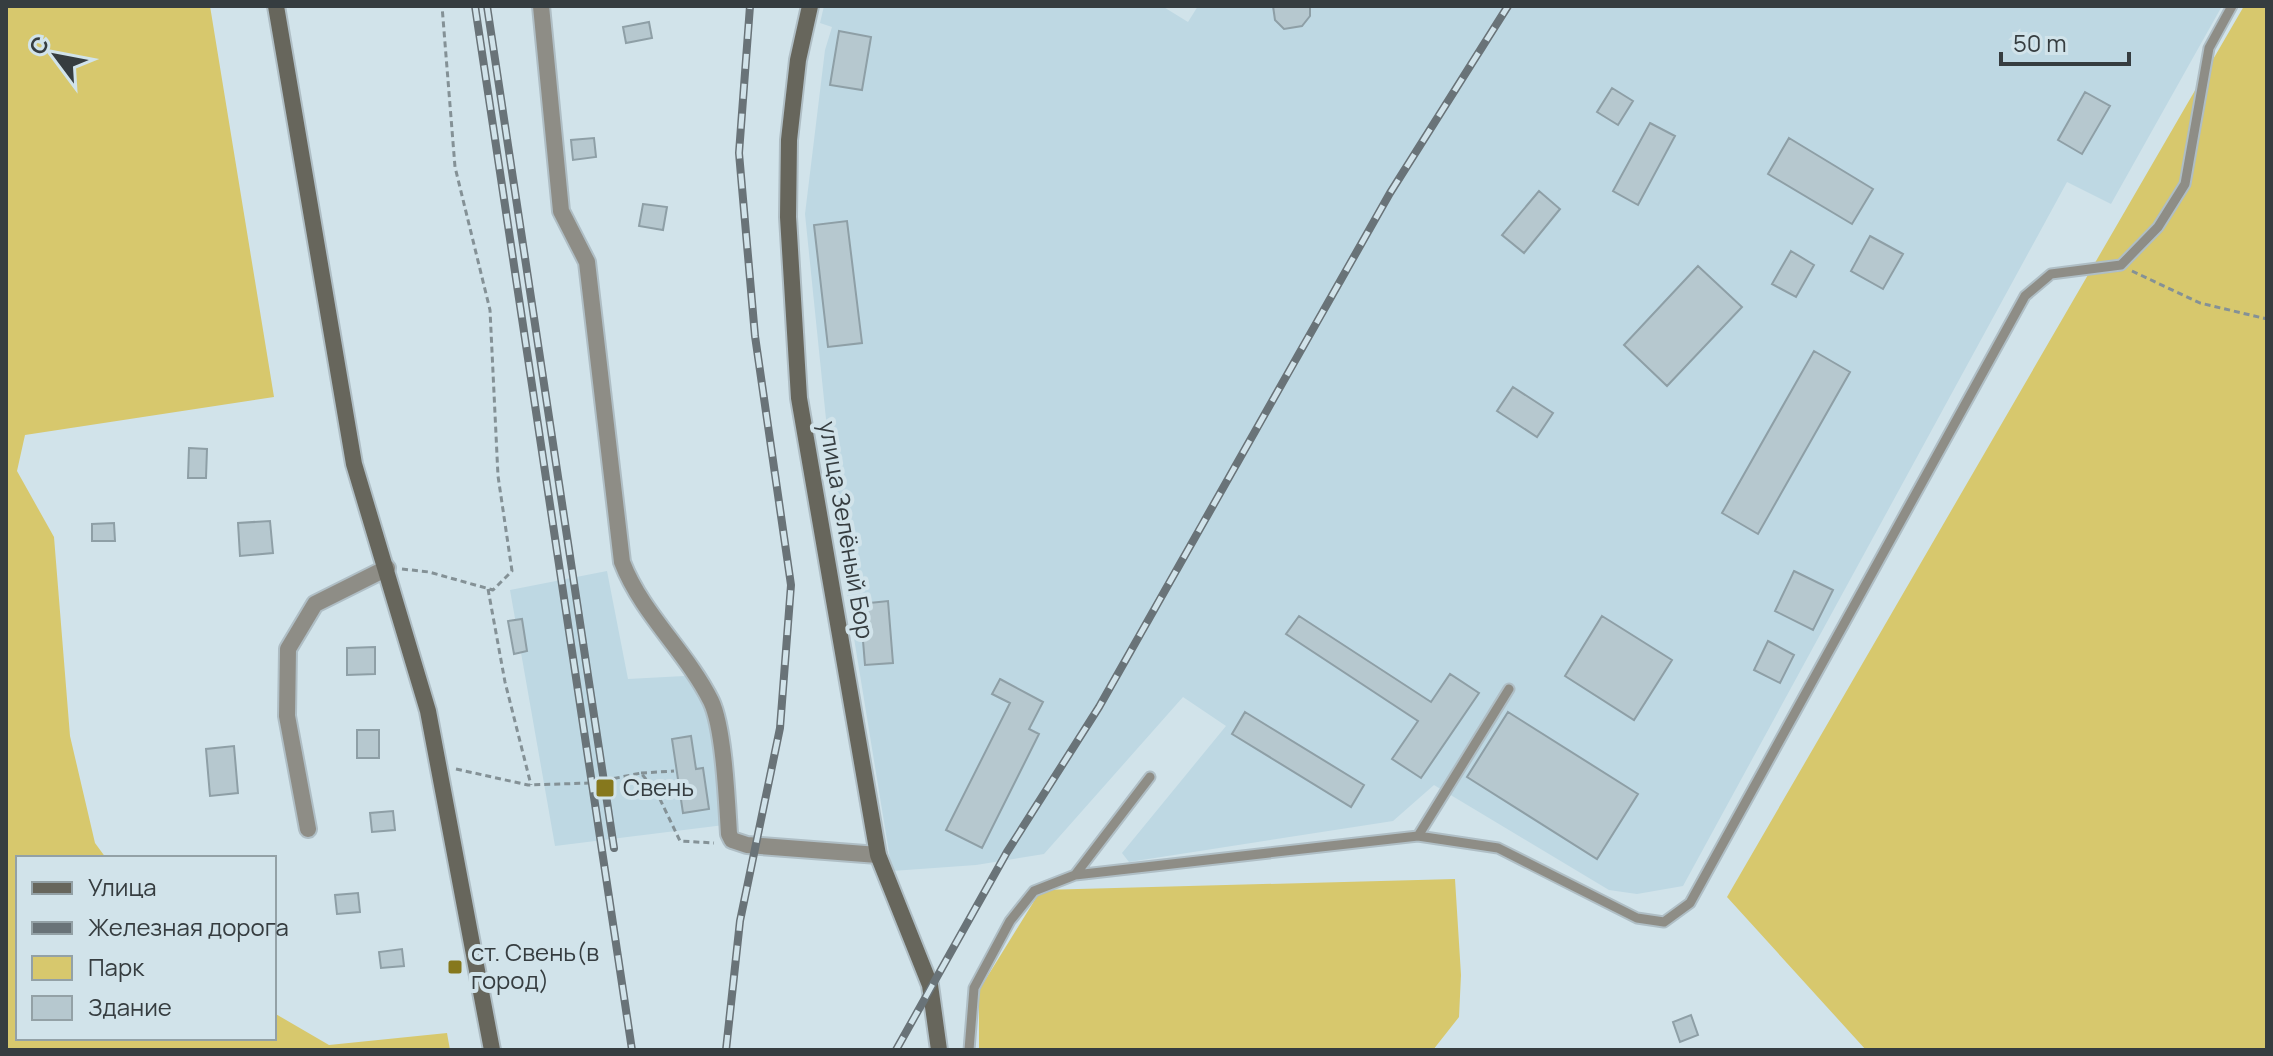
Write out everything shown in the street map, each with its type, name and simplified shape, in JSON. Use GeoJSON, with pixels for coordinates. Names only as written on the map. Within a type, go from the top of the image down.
{"type":"FeatureCollection","features":[{"type":"Feature","properties":{"kind":"main road"},"geometry":{"type":"LineString","coordinates":[[276,6],[354,464],[428,711],[492,1050]]}},
{"type":"Feature","properties":{"kind":"main road","name":"улица Зелёный Бор"},"geometry":{"type":"LineString","coordinates":[[810,6],[798,60],[789,140],[788,217],[799,398],[878,855],[930,985],[939,1050]]}},
{"type":"Feature","properties":{"kind":"street"},"geometry":{"type":"LineString","coordinates":[[541,6],[561,211],[587,262],[622,562],[644,607],[712,703],[726,776],[729,834],[737,843],[878,855]]}},
{"type":"Feature","properties":{"kind":"street"},"geometry":{"type":"LineString","coordinates":[[308,829],[287,716],[288,649],[315,604],[387,568]]}},
{"type":"Feature","properties":{"kind":"lane"},"geometry":{"type":"LineString","coordinates":[[969,1050],[974,988],[1010,921],[1034,891],[1075,875],[1418,836],[1498,848],[1637,918],[1664,922],[1690,903],[2025,296],[2051,274],[2121,265],[2158,227],[2185,184],[2209,48],[2232,6]]}},
{"type":"Feature","properties":{"kind":"lane"},"geometry":{"type":"LineString","coordinates":[[1418,836],[1509,689]]}},
{"type":"Feature","properties":{"kind":"lane"},"geometry":{"type":"LineString","coordinates":[[1075,875],[1150,777]]}},
{"type":"Feature","properties":{"kind":"path"},"geometry":{"type":"LineString","coordinates":[[387,568],[429,572],[493,590],[512,571],[498,476],[490,310],[455,167],[442,6]]}},
{"type":"Feature","properties":{"kind":"path"},"geometry":{"type":"LineString","coordinates":[[2121,265],[2200,303],[2267,319]]}},
{"type":"Feature","properties":{"kind":"path"},"geometry":{"type":"LineString","coordinates":[[488,589],[505,682],[531,785]]}},
{"type":"Feature","properties":{"kind":"path"},"geometry":{"type":"LineString","coordinates":[[454,780],[452,768],[531,785],[592,783],[641,773],[674,771]]}},
{"type":"Feature","properties":{"kind":"path"},"geometry":{"type":"LineString","coordinates":[[641,773],[657,793],[680,841],[737,843]]}},
{"type":"Feature","properties":{"kind":"shaded area"},"geometry":{"type":"Polygon","coordinates":[[[824,6],[1162,6],[1188,22],[1198,6],[2222,6],[2111,204],[2067,182],[1683,886],[1637,894],[1609,890],[1434,785],[1393,821],[1129,862],[1122,853],[1226,726],[1183,697],[1044,854],[976,865],[892,871],[839,546],[805,214],[825,50],[832,27],[820,23],[824,6]]]}},
{"type":"Feature","properties":{"kind":"shaded area"},"geometry":{"type":"Polygon","coordinates":[[[607,571],[628,679],[703,675],[724,825],[555,846],[510,590],[607,571]]]}},
{"type":"Feature","properties":{"kind":"green space"},"geometry":{"type":"Polygon","coordinates":[[[6,6],[210,6],[274,397],[25,435],[17,471],[54,537],[70,736],[95,843],[105,856],[16,856],[16,1040],[276,1040],[276,1014],[329,1045],[447,1033],[450,1050],[6,1050],[6,6]]]}},
{"type":"Feature","properties":{"kind":"green space"},"geometry":{"type":"Polygon","coordinates":[[[2244,6],[2267,6],[2267,1050],[1866,1050],[1727,897],[2244,6]]]}},
{"type":"Feature","properties":{"kind":"green space"},"geometry":{"type":"Polygon","coordinates":[[[1455,879],[1461,975],[1459,1017],[1433,1050],[979,1050],[979,990],[1041,890],[1455,879]]]}},
{"type":"Feature","properties":{"kind":"building"},"geometry":{"type":"Polygon","coordinates":[[[1273,6],[1310,6],[1310,16],[1302,26],[1284,29],[1275,20],[1273,6]]]}},
{"type":"Feature","properties":{"kind":"building"},"geometry":{"type":"Polygon","coordinates":[[[649,22],[652,38],[626,43],[623,27],[649,22]]]}},
{"type":"Feature","properties":{"kind":"building"},"geometry":{"type":"Polygon","coordinates":[[[839,31],[871,37],[862,90],[830,85],[839,31]]]}},
{"type":"Feature","properties":{"kind":"building"},"geometry":{"type":"Polygon","coordinates":[[[1612,88],[1633,101],[1618,125],[1597,112],[1612,88]]]}},
{"type":"Feature","properties":{"kind":"building"},"geometry":{"type":"Polygon","coordinates":[[[2085,92],[2110,106],[2082,154],[2058,140],[2085,92]]]}},
{"type":"Feature","properties":{"kind":"building"},"geometry":{"type":"Polygon","coordinates":[[[1650,123],[1675,136],[1638,205],[1613,191],[1650,123]]]}},
{"type":"Feature","properties":{"kind":"building"},"geometry":{"type":"Polygon","coordinates":[[[594,138],[596,157],[573,160],[571,140],[594,138]]]}},
{"type":"Feature","properties":{"kind":"building"},"geometry":{"type":"Polygon","coordinates":[[[1789,138],[1873,189],[1852,224],[1768,174],[1789,138]]]}},
{"type":"Feature","properties":{"kind":"building"},"geometry":{"type":"Polygon","coordinates":[[[1539,191],[1560,209],[1524,253],[1502,235],[1539,191]]]}},
{"type":"Feature","properties":{"kind":"building"},"geometry":{"type":"Polygon","coordinates":[[[643,204],[667,207],[663,230],[639,226],[643,204]]]}},
{"type":"Feature","properties":{"kind":"building"},"geometry":{"type":"Polygon","coordinates":[[[847,221],[862,343],[828,347],[814,225],[847,221]]]}},
{"type":"Feature","properties":{"kind":"building"},"geometry":{"type":"Polygon","coordinates":[[[1870,236],[1903,254],[1883,289],[1851,271],[1870,236]]]}},
{"type":"Feature","properties":{"kind":"building"},"geometry":{"type":"Polygon","coordinates":[[[1791,251],[1814,265],[1796,297],[1772,284],[1791,251]]]}},
{"type":"Feature","properties":{"kind":"building"},"geometry":{"type":"Polygon","coordinates":[[[1698,266],[1742,307],[1667,386],[1624,345],[1698,266]]]}},
{"type":"Feature","properties":{"kind":"building"},"geometry":{"type":"Polygon","coordinates":[[[1814,351],[1850,372],[1758,534],[1722,513],[1814,351]]]}},
{"type":"Feature","properties":{"kind":"building"},"geometry":{"type":"Polygon","coordinates":[[[1513,387],[1553,413],[1537,437],[1497,411],[1513,387]]]}},
{"type":"Feature","properties":{"kind":"building"},"geometry":{"type":"Polygon","coordinates":[[[189,448],[207,449],[206,478],[188,478],[189,448]]]}},
{"type":"Feature","properties":{"kind":"building"},"geometry":{"type":"Polygon","coordinates":[[[270,521],[273,553],[240,556],[238,523],[270,521]]]}},
{"type":"Feature","properties":{"kind":"building"},"geometry":{"type":"Polygon","coordinates":[[[114,523],[115,541],[92,541],[92,524],[114,523]]]}},
{"type":"Feature","properties":{"kind":"building"},"geometry":{"type":"Polygon","coordinates":[[[1794,571],[1833,590],[1813,630],[1775,611],[1794,571]]]}},
{"type":"Feature","properties":{"kind":"building"},"geometry":{"type":"Polygon","coordinates":[[[888,601],[893,663],[865,665],[860,604],[888,601]]]}},
{"type":"Feature","properties":{"kind":"building"},"geometry":{"type":"Polygon","coordinates":[[[1299,616],[1431,702],[1450,674],[1479,693],[1421,778],[1392,759],[1418,721],[1286,634],[1299,616]]]}},
{"type":"Feature","properties":{"kind":"building"},"geometry":{"type":"Polygon","coordinates":[[[1602,616],[1672,660],[1634,720],[1565,676],[1602,616]]]}},
{"type":"Feature","properties":{"kind":"building"},"geometry":{"type":"Polygon","coordinates":[[[522,619],[527,651],[514,654],[508,621],[522,619]]]}},
{"type":"Feature","properties":{"kind":"building"},"geometry":{"type":"Polygon","coordinates":[[[1768,641],[1794,655],[1780,683],[1754,670],[1768,641]]]}},
{"type":"Feature","properties":{"kind":"building"},"geometry":{"type":"Polygon","coordinates":[[[375,647],[375,674],[347,675],[347,648],[375,647]]]}},
{"type":"Feature","properties":{"kind":"building"},"geometry":{"type":"Polygon","coordinates":[[[1000,679],[1043,702],[1029,729],[1039,734],[982,848],[946,830],[1010,703],[992,694],[1000,679]]]}},
{"type":"Feature","properties":{"kind":"building"},"geometry":{"type":"Polygon","coordinates":[[[1245,712],[1364,785],[1351,807],[1232,734],[1245,712]]]}},
{"type":"Feature","properties":{"kind":"building"},"geometry":{"type":"Polygon","coordinates":[[[1508,712],[1638,794],[1597,859],[1467,777],[1508,712]]]}},
{"type":"Feature","properties":{"kind":"building"},"geometry":{"type":"Polygon","coordinates":[[[357,730],[379,730],[379,758],[357,758],[357,730]]]}},
{"type":"Feature","properties":{"kind":"building"},"geometry":{"type":"Polygon","coordinates":[[[691,736],[696,769],[703,768],[709,809],[683,813],[672,739],[691,736]]]}},
{"type":"Feature","properties":{"kind":"building"},"geometry":{"type":"Polygon","coordinates":[[[234,746],[238,793],[210,796],[206,749],[234,746]]]}},
{"type":"Feature","properties":{"kind":"building"},"geometry":{"type":"Polygon","coordinates":[[[393,811],[395,830],[372,832],[370,813],[393,811]]]}},
{"type":"Feature","properties":{"kind":"building"},"geometry":{"type":"Polygon","coordinates":[[[358,893],[360,912],[337,914],[335,895],[358,893]]]}},
{"type":"Feature","properties":{"kind":"building"},"geometry":{"type":"Polygon","coordinates":[[[402,949],[404,966],[381,968],[379,952],[402,949]]]}},
{"type":"Feature","properties":{"kind":"building"},"geometry":{"type":"Polygon","coordinates":[[[1691,1015],[1698,1035],[1680,1042],[1673,1022],[1691,1015]]]}},
{"type":"Feature","properties":{"kind":"railway"},"geometry":{"type":"LineString","coordinates":[[475,6],[632,1050]]}},
{"type":"Feature","properties":{"kind":"railway"},"geometry":{"type":"LineString","coordinates":[[487,6],[614,848]]}},
{"type":"Feature","properties":{"kind":"railway"},"geometry":{"type":"LineString","coordinates":[[726,1050],[740,921],[780,728],[791,585],[755,336],[739,153],[750,6]]}},
{"type":"Feature","properties":{"kind":"railway"},"geometry":{"type":"LineString","coordinates":[[896,1050],[1007,852],[1099,707],[1390,193],[1508,6]]}},
{"type":"Feature","properties":{"kind":"place","name":"Свень"},"geometry":{"type":"Point","coordinates":[605,788]}},
{"type":"Feature","properties":{"kind":"place","name":"ст. Свень(в город)"},"geometry":{"type":"Point","coordinates":[455,967]}}]}
